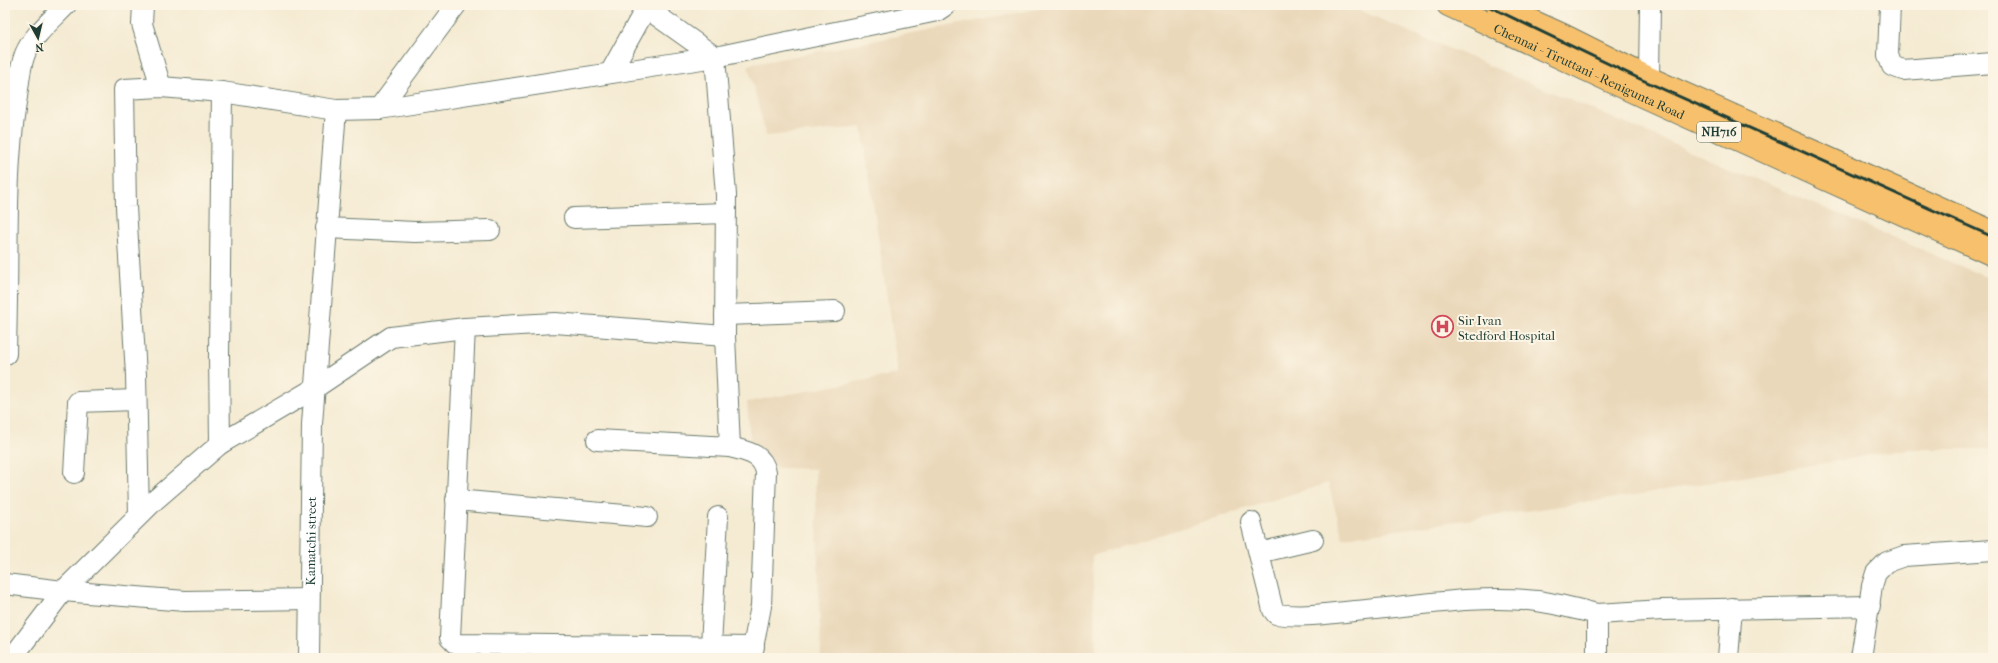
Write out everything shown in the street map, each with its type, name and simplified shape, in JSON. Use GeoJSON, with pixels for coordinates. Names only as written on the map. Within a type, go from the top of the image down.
{"type":"FeatureCollection","features":[{"type":"Feature","properties":{"kind":"highway","name":"Chennai - Tiruttani - Renigunta Road"},"geometry":{"type":"LineString","coordinates":[[1448,5],[1644,98],[1993,255]]}},
{"type":"Feature","properties":{"kind":"highway","name":"Chennai - Tiruttani - Renigunta Road"},"geometry":{"type":"LineString","coordinates":[[1497,5],[1565,36],[1649,78],[1993,232]]}},
{"type":"Feature","properties":{"kind":"street"},"geometry":{"type":"LineString","coordinates":[[6,354],[8,182],[11,136],[21,74],[25,55],[33,42],[66,5]]}},
{"type":"Feature","properties":{"kind":"street"},"geometry":{"type":"LineString","coordinates":[[143,5],[142,24],[161,87]]}},
{"type":"Feature","properties":{"kind":"street"},"geometry":{"type":"LineString","coordinates":[[379,109],[456,5]]}},
{"type":"Feature","properties":{"kind":"street"},"geometry":{"type":"LineString","coordinates":[[139,515],[136,400],[126,207],[124,89],[161,87],[222,92],[336,110],[379,109],[715,57],[937,11],[946,5]]}},
{"type":"Feature","properties":{"kind":"street"},"geometry":{"type":"LineString","coordinates":[[1649,78],[1650,5]]}},
{"type":"Feature","properties":{"kind":"street"},"geometry":{"type":"LineString","coordinates":[[1890,5],[1888,55],[1892,66],[1903,70],[1993,63]]}},
{"type":"Feature","properties":{"kind":"street"},"geometry":{"type":"LineString","coordinates":[[610,73],[644,7],[715,57]]}},
{"type":"Feature","properties":{"kind":"street"},"geometry":{"type":"LineString","coordinates":[[715,57],[726,195],[725,336],[730,447]]}},
{"type":"Feature","properties":{"kind":"street"},"geometry":{"type":"LineString","coordinates":[[220,444],[222,92]]}},
{"type":"Feature","properties":{"kind":"street","name":"Kamatchi street"},"geometry":{"type":"LineString","coordinates":[[309,658],[312,424],[336,110]]}},
{"type":"Feature","properties":{"kind":"street"},"geometry":{"type":"LineString","coordinates":[[574,218],[726,212]]}},
{"type":"Feature","properties":{"kind":"street"},"geometry":{"type":"LineString","coordinates":[[326,228],[415,232],[490,230]]}},
{"type":"Feature","properties":{"kind":"street"},"geometry":{"type":"LineString","coordinates":[[725,314],[835,311]]}},
{"type":"Feature","properties":{"kind":"street"},"geometry":{"type":"LineString","coordinates":[[12,658],[63,591],[139,515],[220,444],[315,388],[391,337],[465,328],[555,323],[725,336]]}},
{"type":"Feature","properties":{"kind":"street"},"geometry":{"type":"LineString","coordinates":[[465,328],[450,638],[452,642],[456,644],[711,646],[753,652],[761,606],[766,472],[764,464],[759,456],[730,447],[597,440]]}},
{"type":"Feature","properties":{"kind":"street"},"geometry":{"type":"LineString","coordinates":[[74,473],[78,402],[136,400]]}},
{"type":"Feature","properties":{"kind":"street"},"geometry":{"type":"LineString","coordinates":[[456,500],[646,517]]}},
{"type":"Feature","properties":{"kind":"street"},"geometry":{"type":"LineString","coordinates":[[711,646],[718,517]]}},
{"type":"Feature","properties":{"kind":"street"},"geometry":{"type":"LineString","coordinates":[[1251,522],[1273,610],[1276,614],[1319,614],[1469,600],[1504,599],[1537,601],[1572,607],[1597,614],[1732,608],[1870,606]]}},
{"type":"Feature","properties":{"kind":"street"},"geometry":{"type":"LineString","coordinates":[[1259,553],[1313,540]]}},
{"type":"Feature","properties":{"kind":"street"},"geometry":{"type":"LineString","coordinates":[[1862,658],[1872,586],[1876,573],[1887,562],[1904,556],[1993,550]]}},
{"type":"Feature","properties":{"kind":"street"},"geometry":{"type":"LineString","coordinates":[[5,584],[63,591],[185,601],[309,599]]}},
{"type":"Feature","properties":{"kind":"street"},"geometry":{"type":"LineString","coordinates":[[1728,658],[1732,608]]}},
{"type":"Feature","properties":{"kind":"street"},"geometry":{"type":"LineString","coordinates":[[1597,614],[1597,658]]}},
{"type":"Feature","properties":{"kind":"shaded area","name":"Sir Ivan Stedford Hospital"},"geometry":{"type":"Polygon","coordinates":[[[1058,5],[1347,5],[1993,280],[1993,449],[1908,449],[1629,496],[1343,538],[1328,483],[1092,556],[1096,658],[821,658],[815,469],[752,467],[747,402],[898,374],[862,127],[766,136],[748,65],[1058,5]]]}},
{"type":"Feature","properties":{"kind":"railway"},"geometry":{"type":"LineString","coordinates":[[1486,5],[1638,78],[1993,237]]}},
{"type":"Feature","properties":{"kind":"place","name":"Sir Ivan Stedford Hospital"},"geometry":{"type":"Point","coordinates":[1442,327]}}]}
